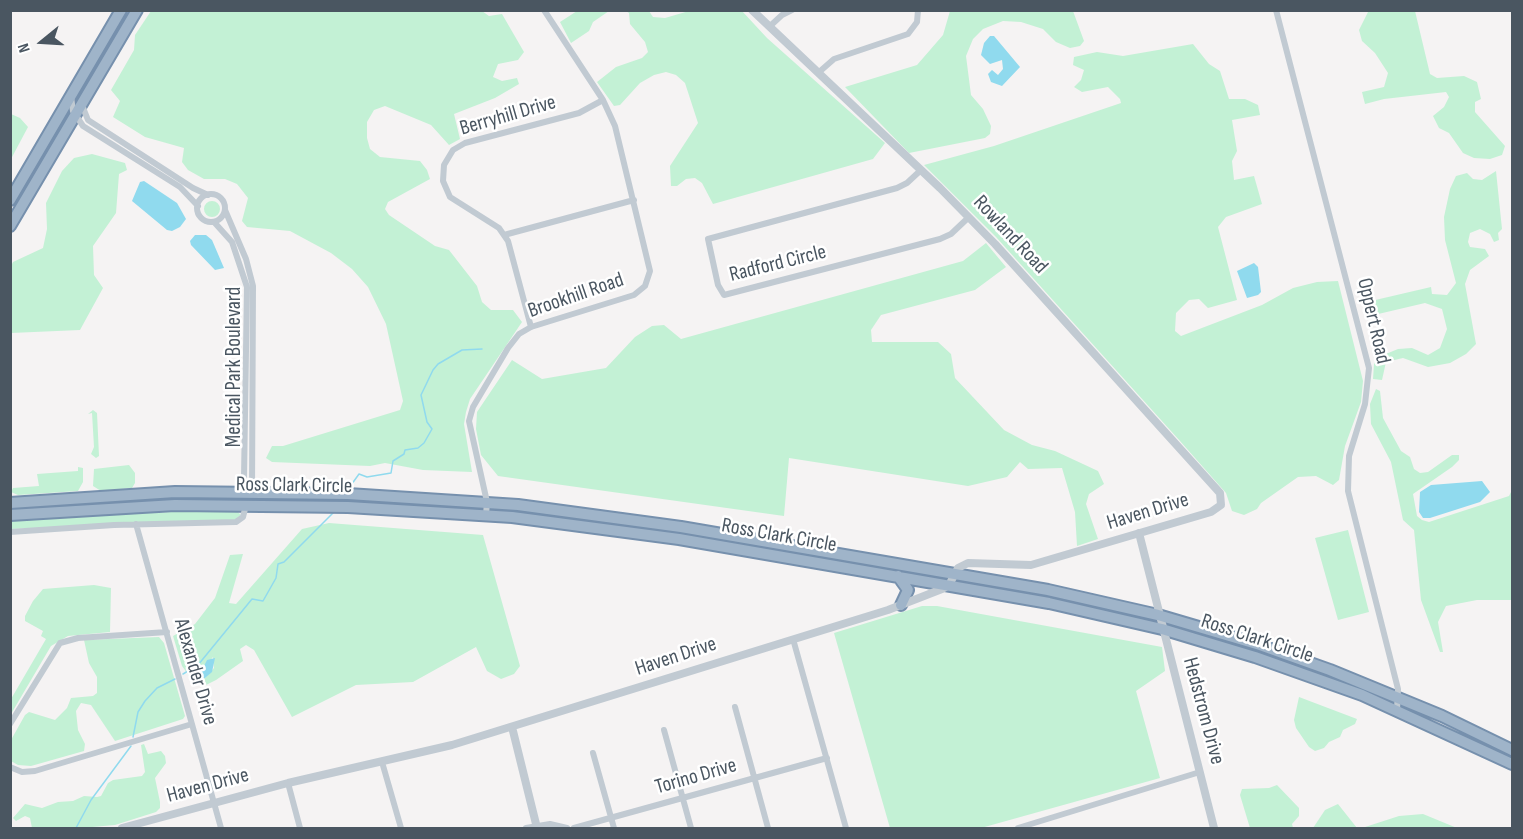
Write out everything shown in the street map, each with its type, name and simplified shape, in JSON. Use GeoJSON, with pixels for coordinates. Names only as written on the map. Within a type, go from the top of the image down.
{"type":"FeatureCollection","features":[{"type":"Feature","properties":{"kind":"highway"},"geometry":{"type":"LineString","coordinates":[[10,200],[121,10]]}},
{"type":"Feature","properties":{"kind":"highway"},"geometry":{"type":"LineString","coordinates":[[10,226],[136,10]]}},
{"type":"Feature","properties":{"kind":"highway","name":"Ross Clark Circle"},"geometry":{"type":"LineString","coordinates":[[10,503],[143,494],[236,492],[400,496],[487,502],[589,513],[786,545],[1048,590],[1158,615],[1286,654],[1399,697],[1512,750]]}},
{"type":"Feature","properties":{"kind":"highway"},"geometry":{"type":"LineString","coordinates":[[246,505],[256,492]]}},
{"type":"Feature","properties":{"kind":"highway"},"geometry":{"type":"LineString","coordinates":[[232,505],[256,492]]}},
{"type":"Feature","properties":{"kind":"highway","name":"Ross Clark Circle"},"geometry":{"type":"LineString","coordinates":[[10,515],[165,506],[348,507],[486,515],[588,526],[784,557],[1049,603],[1162,629],[1287,668],[1398,710],[1512,764]]}},
{"type":"Feature","properties":{"kind":"highway"},"geometry":{"type":"LineString","coordinates":[[588,526],[589,513]]}},
{"type":"Feature","properties":{"kind":"highway"},"geometry":{"type":"LineString","coordinates":[[784,557],[786,545]]}},
{"type":"Feature","properties":{"kind":"highway"},"geometry":{"type":"LineString","coordinates":[[898,576],[908,590],[901,605]]}},
{"type":"Feature","properties":{"kind":"street","name":"Brookhill Road"},"geometry":{"type":"LineString","coordinates":[[486,515],[487,502],[470,431],[471,412],[508,348],[519,334],[531,327],[630,296],[645,286],[650,275],[650,263],[615,126],[603,100],[544,10]]}},
{"type":"Feature","properties":{"kind":"street","name":"Rowland Road"},"geometry":{"type":"LineString","coordinates":[[752,10],[969,217],[1220,493],[1222,502]]}},
{"type":"Feature","properties":{"kind":"street"},"geometry":{"type":"LineString","coordinates":[[769,27],[782,15],[792,10]]}},
{"type":"Feature","properties":{"kind":"street"},"geometry":{"type":"LineString","coordinates":[[818,73],[834,58],[908,34],[917,22],[918,10]]}},
{"type":"Feature","properties":{"kind":"street","name":"Oppert Road"},"geometry":{"type":"LineString","coordinates":[[1276,10],[1366,353],[1368,391],[1349,456],[1348,491],[1399,697],[1398,710]]}},
{"type":"Feature","properties":{"kind":"street"},"geometry":{"type":"LineString","coordinates":[[71,96],[75,116],[82,126],[180,187],[198,206],[202,218],[214,222],[222,216],[225,210],[221,198],[192,188],[93,124],[84,115],[82,104]]}},
{"type":"Feature","properties":{"kind":"street","name":"Berryhill Drive"},"geometry":{"type":"LineString","coordinates":[[504,235],[450,197],[442,175],[448,156],[465,143],[579,113],[603,100]]}},
{"type":"Feature","properties":{"kind":"street"},"geometry":{"type":"LineString","coordinates":[[68,129],[82,126]]}},
{"type":"Feature","properties":{"kind":"street","name":"Radford Circle"},"geometry":{"type":"LineString","coordinates":[[921,170],[907,183],[897,188],[708,239],[718,285],[724,295],[940,239],[951,234],[969,217]]}},
{"type":"Feature","properties":{"kind":"street"},"geometry":{"type":"LineString","coordinates":[[198,206],[200,200],[208,195]]}},
{"type":"Feature","properties":{"kind":"street"},"geometry":{"type":"LineString","coordinates":[[531,327],[511,249],[504,235],[634,200]]}},
{"type":"Feature","properties":{"kind":"street","name":"Medical Park Boulevard"},"geometry":{"type":"LineString","coordinates":[[225,210],[246,259],[254,294],[256,492]]}},
{"type":"Feature","properties":{"kind":"street","name":"Medical Park Boulevard"},"geometry":{"type":"LineString","coordinates":[[214,222],[232,242],[247,287],[244,478],[236,492]]}},
{"type":"Feature","properties":{"kind":"street","name":"Haven Drive"},"geometry":{"type":"LineString","coordinates":[[954,573],[963,565],[973,561],[1031,565],[1211,512],[1222,502]]}},
{"type":"Feature","properties":{"kind":"street"},"geometry":{"type":"LineString","coordinates":[[10,532],[136,524],[236,522],[243,518],[246,505]]}},
{"type":"Feature","properties":{"kind":"street","name":"Alexander Drive"},"geometry":{"type":"LineString","coordinates":[[136,524],[222,828]]}},
{"type":"Feature","properties":{"kind":"street","name":"Hedstrom Drive"},"geometry":{"type":"LineString","coordinates":[[1139,533],[1214,828]]}},
{"type":"Feature","properties":{"kind":"street"},"geometry":{"type":"LineString","coordinates":[[949,585],[954,573]]}},
{"type":"Feature","properties":{"kind":"street","name":"Haven Drive"},"geometry":{"type":"LineString","coordinates":[[122,828],[288,783],[436,750],[901,605],[949,585]]}},
{"type":"Feature","properties":{"kind":"street"},"geometry":{"type":"LineString","coordinates":[[10,724],[52,651],[60,643],[78,638],[166,632]]}},
{"type":"Feature","properties":{"kind":"street"},"geometry":{"type":"LineString","coordinates":[[793,639],[846,828]]}},
{"type":"Feature","properties":{"kind":"street"},"geometry":{"type":"LineString","coordinates":[[735,707],[768,828]]}},
{"type":"Feature","properties":{"kind":"street"},"geometry":{"type":"LineString","coordinates":[[10,767],[22,772],[35,771],[192,724]]}},
{"type":"Feature","properties":{"kind":"street"},"geometry":{"type":"LineString","coordinates":[[512,727],[537,827]]}},
{"type":"Feature","properties":{"kind":"street"},"geometry":{"type":"LineString","coordinates":[[664,730],[691,828]]}},
{"type":"Feature","properties":{"kind":"street"},"geometry":{"type":"LineString","coordinates":[[593,753],[614,828]]}},
{"type":"Feature","properties":{"kind":"street","name":"Torino Drive"},"geometry":{"type":"LineString","coordinates":[[574,828],[826,758]]}},
{"type":"Feature","properties":{"kind":"street"},"geometry":{"type":"LineString","coordinates":[[382,762],[401,828]]}},
{"type":"Feature","properties":{"kind":"street"},"geometry":{"type":"LineString","coordinates":[[1018,828],[1200,772]]}},
{"type":"Feature","properties":{"kind":"street"},"geometry":{"type":"LineString","coordinates":[[288,783],[300,828]]}},
{"type":"Feature","properties":{"kind":"street"},"geometry":{"type":"LineString","coordinates":[[526,828],[550,824],[567,828]]}},
{"type":"Feature","properties":{"kind":"green space"},"geometry":{"type":"Polygon","coordinates":[[[1369,10],[1415,11],[1430,74],[1437,78],[1464,76],[1477,82],[1481,99],[1475,102],[1475,112],[1505,146],[1502,155],[1490,159],[1474,158],[1463,153],[1449,133],[1439,128],[1433,116],[1444,107],[1449,97],[1446,92],[1384,99],[1365,104],[1362,92],[1384,87],[1388,73],[1375,53],[1362,41],[1359,30],[1369,10]]]}},
{"type":"Feature","properties":{"kind":"green space"},"geometry":{"type":"Polygon","coordinates":[[[151,11],[482,11],[489,16],[502,14],[524,52],[518,60],[498,64],[493,77],[502,81],[517,78],[519,84],[495,98],[454,114],[460,139],[449,145],[431,125],[385,106],[374,110],[367,122],[370,149],[380,157],[420,161],[430,179],[388,202],[385,209],[389,215],[435,246],[449,250],[477,286],[482,302],[491,310],[513,310],[522,322],[470,399],[464,424],[472,472],[423,470],[385,463],[370,466],[272,462],[266,458],[272,446],[283,446],[400,410],[403,401],[386,324],[368,287],[352,269],[331,253],[290,231],[247,227],[242,221],[248,198],[237,184],[225,179],[204,179],[188,170],[182,162],[184,148],[145,137],[113,117],[120,101],[111,90],[134,50],[135,35],[151,11]]]}},
{"type":"Feature","properties":{"kind":"green space"},"geometry":{"type":"Polygon","coordinates":[[[577,11],[609,11],[593,22],[589,31],[571,43],[560,22],[577,11]]]}},
{"type":"Feature","properties":{"kind":"green space"},"geometry":{"type":"Polygon","coordinates":[[[626,11],[649,11],[653,17],[665,18],[689,11],[742,11],[767,38],[885,143],[873,159],[713,204],[702,183],[695,178],[686,179],[677,186],[671,186],[670,166],[698,123],[685,83],[676,75],[666,72],[654,75],[640,83],[620,105],[614,106],[597,82],[616,67],[642,58],[648,52],[645,42],[630,24],[629,13],[626,11]]]}},
{"type":"Feature","properties":{"kind":"green space"},"geometry":{"type":"Polygon","coordinates":[[[950,11],[1073,11],[1084,41],[1080,46],[1070,48],[1056,42],[1043,29],[1021,22],[1003,21],[983,29],[973,39],[966,56],[971,95],[983,109],[991,126],[990,134],[985,138],[909,153],[845,87],[917,65],[943,35],[950,11]]]}},
{"type":"Feature","properties":{"kind":"green space"},"geometry":{"type":"Polygon","coordinates":[[[1193,44],[1209,64],[1220,71],[1229,99],[1245,99],[1258,105],[1260,115],[1232,120],[1237,151],[1232,161],[1234,180],[1254,176],[1262,204],[1226,217],[1218,227],[1237,300],[1208,308],[1199,299],[1189,300],[1176,313],[1175,331],[1181,336],[1262,305],[1293,288],[1317,282],[1338,281],[1363,381],[1361,402],[1345,446],[1339,480],[1333,485],[1316,476],[1298,477],[1261,503],[1257,509],[1244,515],[1232,511],[1226,493],[1180,441],[996,237],[924,165],[994,146],[1121,103],[1108,87],[1082,92],[1074,87],[1081,80],[1084,70],[1073,65],[1074,57],[1097,52],[1123,56],[1193,44]]]}},
{"type":"Feature","properties":{"kind":"green space"},"geometry":{"type":"Polygon","coordinates":[[[11,114],[20,118],[28,127],[11,159],[11,114]]]}},
{"type":"Feature","properties":{"kind":"green space"},"geometry":{"type":"Polygon","coordinates":[[[92,154],[125,163],[127,170],[119,174],[116,213],[93,246],[94,275],[103,288],[80,330],[11,333],[11,266],[13,262],[43,248],[47,229],[46,203],[62,171],[74,158],[92,154]]]}},
{"type":"Feature","properties":{"kind":"green space"},"geometry":{"type":"Polygon","coordinates":[[[1496,171],[1502,229],[1498,233],[1499,240],[1494,242],[1490,234],[1480,229],[1470,233],[1468,242],[1470,247],[1485,249],[1489,256],[1470,270],[1465,284],[1476,344],[1466,354],[1450,363],[1428,367],[1403,358],[1386,362],[1382,380],[1373,379],[1374,364],[1381,356],[1398,349],[1412,348],[1428,355],[1440,348],[1447,329],[1442,309],[1425,303],[1374,315],[1371,301],[1431,287],[1432,294],[1447,295],[1456,283],[1445,240],[1444,217],[1450,189],[1456,176],[1467,173],[1473,179],[1482,180],[1496,171]]]}},
{"type":"Feature","properties":{"kind":"green space"},"geometry":{"type":"Polygon","coordinates":[[[212,201],[220,209],[212,217],[204,209],[212,201]]]}},
{"type":"Feature","properties":{"kind":"green space"},"geometry":{"type":"Polygon","coordinates":[[[986,243],[1006,267],[975,290],[881,315],[871,330],[872,342],[938,342],[951,354],[955,378],[1004,430],[1032,445],[1055,451],[1098,471],[1104,484],[1089,494],[1086,504],[1098,539],[1077,546],[1075,512],[1062,468],[1028,469],[1020,462],[1007,477],[968,486],[789,458],[784,516],[498,476],[481,455],[476,429],[477,412],[512,360],[542,379],[606,368],[635,337],[652,326],[664,325],[681,339],[963,261],[986,243]]]}},
{"type":"Feature","properties":{"kind":"green space"},"geometry":{"type":"Polygon","coordinates":[[[1376,389],[1380,391],[1383,418],[1401,451],[1410,457],[1414,469],[1420,473],[1428,472],[1452,455],[1459,455],[1459,460],[1452,467],[1413,494],[1417,516],[1422,520],[1429,522],[1509,496],[1512,490],[1512,600],[1477,600],[1446,606],[1438,622],[1443,652],[1440,652],[1421,600],[1414,530],[1403,520],[1391,462],[1371,424],[1370,404],[1376,389]]]}},
{"type":"Feature","properties":{"kind":"green space"},"geometry":{"type":"Polygon","coordinates":[[[93,410],[97,413],[99,456],[96,458],[91,454],[94,447],[92,413],[88,414],[93,410]]]}},
{"type":"Feature","properties":{"kind":"green space"},"geometry":{"type":"Polygon","coordinates":[[[129,465],[135,473],[135,483],[132,488],[101,491],[93,486],[94,469],[129,465]]]}},
{"type":"Feature","properties":{"kind":"green space"},"geometry":{"type":"Polygon","coordinates":[[[78,467],[83,468],[83,482],[78,491],[18,495],[11,492],[13,488],[39,486],[37,474],[78,471],[78,467]]]}},
{"type":"Feature","properties":{"kind":"green space"},"geometry":{"type":"Polygon","coordinates":[[[236,510],[241,515],[235,520],[11,529],[11,521],[236,510]]]}},
{"type":"Feature","properties":{"kind":"green space"},"geometry":{"type":"Polygon","coordinates":[[[329,523],[483,535],[520,666],[514,674],[501,679],[487,671],[476,647],[413,682],[356,685],[292,717],[254,650],[246,645],[240,649],[243,661],[216,680],[202,687],[196,682],[205,678],[214,668],[213,657],[201,672],[190,677],[182,666],[173,636],[195,624],[215,598],[230,555],[243,554],[229,603],[236,604],[302,529],[329,523]]]}},
{"type":"Feature","properties":{"kind":"green space"},"geometry":{"type":"Polygon","coordinates":[[[1348,530],[1369,612],[1338,620],[1315,538],[1348,530]]]}},
{"type":"Feature","properties":{"kind":"green space"},"geometry":{"type":"Polygon","coordinates":[[[94,585],[111,588],[110,632],[68,636],[51,646],[11,714],[11,699],[46,639],[41,636],[43,631],[25,621],[25,616],[33,601],[43,589],[94,585]]]}},
{"type":"Feature","properties":{"kind":"green space"},"geometry":{"type":"Polygon","coordinates":[[[922,606],[937,606],[1162,647],[1165,671],[1136,691],[1160,778],[981,828],[890,828],[834,633],[922,606]]]}},
{"type":"Feature","properties":{"kind":"green space"},"geometry":{"type":"Polygon","coordinates":[[[159,637],[164,643],[185,716],[183,719],[115,741],[91,705],[81,703],[76,711],[78,730],[85,744],[84,751],[31,766],[18,765],[11,761],[11,740],[25,715],[29,712],[55,720],[67,708],[71,698],[93,696],[97,693],[97,677],[89,663],[84,640],[159,637]]]}},
{"type":"Feature","properties":{"kind":"green space"},"geometry":{"type":"Polygon","coordinates":[[[1299,697],[1357,719],[1355,724],[1343,730],[1340,737],[1329,742],[1324,748],[1315,751],[1309,747],[1296,728],[1294,720],[1299,697]]]}},
{"type":"Feature","properties":{"kind":"green space"},"geometry":{"type":"Polygon","coordinates":[[[144,744],[148,754],[161,751],[165,756],[166,763],[155,778],[160,802],[160,808],[156,812],[115,825],[81,828],[32,828],[30,818],[25,816],[16,821],[13,818],[25,804],[42,808],[84,796],[97,797],[101,796],[108,783],[113,780],[142,776],[145,772],[141,745],[144,744]]]}},
{"type":"Feature","properties":{"kind":"green space"},"geometry":{"type":"Polygon","coordinates":[[[1277,785],[1299,808],[1299,816],[1292,824],[1293,828],[1250,828],[1240,795],[1242,789],[1269,788],[1277,785]]]}},
{"type":"Feature","properties":{"kind":"green space"},"geometry":{"type":"Polygon","coordinates":[[[1338,804],[1357,828],[1313,828],[1325,810],[1338,804]]]}},
{"type":"Feature","properties":{"kind":"green space"},"geometry":{"type":"Polygon","coordinates":[[[1423,814],[1457,828],[1362,828],[1399,816],[1423,814]]]}},
{"type":"Feature","properties":{"kind":"water"},"geometry":{"type":"Polygon","coordinates":[[[990,36],[994,36],[1020,67],[1002,86],[991,82],[988,74],[992,70],[998,75],[1003,69],[1002,60],[990,64],[981,55],[984,43],[990,36]]]}},
{"type":"Feature","properties":{"kind":"water"},"geometry":{"type":"Polygon","coordinates":[[[144,181],[177,203],[186,219],[180,227],[172,231],[167,230],[132,201],[140,182],[144,181]]]}},
{"type":"Feature","properties":{"kind":"water"},"geometry":{"type":"Polygon","coordinates":[[[195,235],[206,235],[212,240],[224,268],[215,270],[191,245],[190,241],[195,235]]]}},
{"type":"Feature","properties":{"kind":"water"},"geometry":{"type":"Polygon","coordinates":[[[1254,263],[1258,267],[1261,292],[1247,298],[1237,271],[1254,263]]]}},
{"type":"Feature","properties":{"kind":"water"},"geometry":{"type":"Polygon","coordinates":[[[1482,481],[1490,492],[1480,502],[1430,518],[1423,518],[1419,512],[1420,492],[1431,485],[1482,481]]]}},
{"type":"Feature","properties":{"kind":"water"},"geometry":{"type":"Polygon","coordinates":[[[215,658],[212,672],[205,678],[191,682],[190,677],[201,672],[207,660],[215,658]]]}},
{"type":"Feature","properties":{"kind":"waterway"},"geometry":{"type":"LineString","coordinates":[[349,488],[359,474],[367,477],[391,473],[393,461],[404,454],[405,450],[418,448],[424,443],[432,429],[427,422],[421,395],[433,370],[438,364],[462,350],[482,349]]}},
{"type":"Feature","properties":{"kind":"waterway"},"geometry":{"type":"LineString","coordinates":[[183,674],[198,665],[252,599],[263,601],[276,578],[278,564],[284,562],[335,511]]}},
{"type":"Feature","properties":{"kind":"waterway"},"geometry":{"type":"LineString","coordinates":[[133,737],[138,712],[145,701],[157,688],[175,679]]}},
{"type":"Feature","properties":{"kind":"waterway"},"geometry":{"type":"LineString","coordinates":[[76,828],[91,800],[131,746]]}}]}
